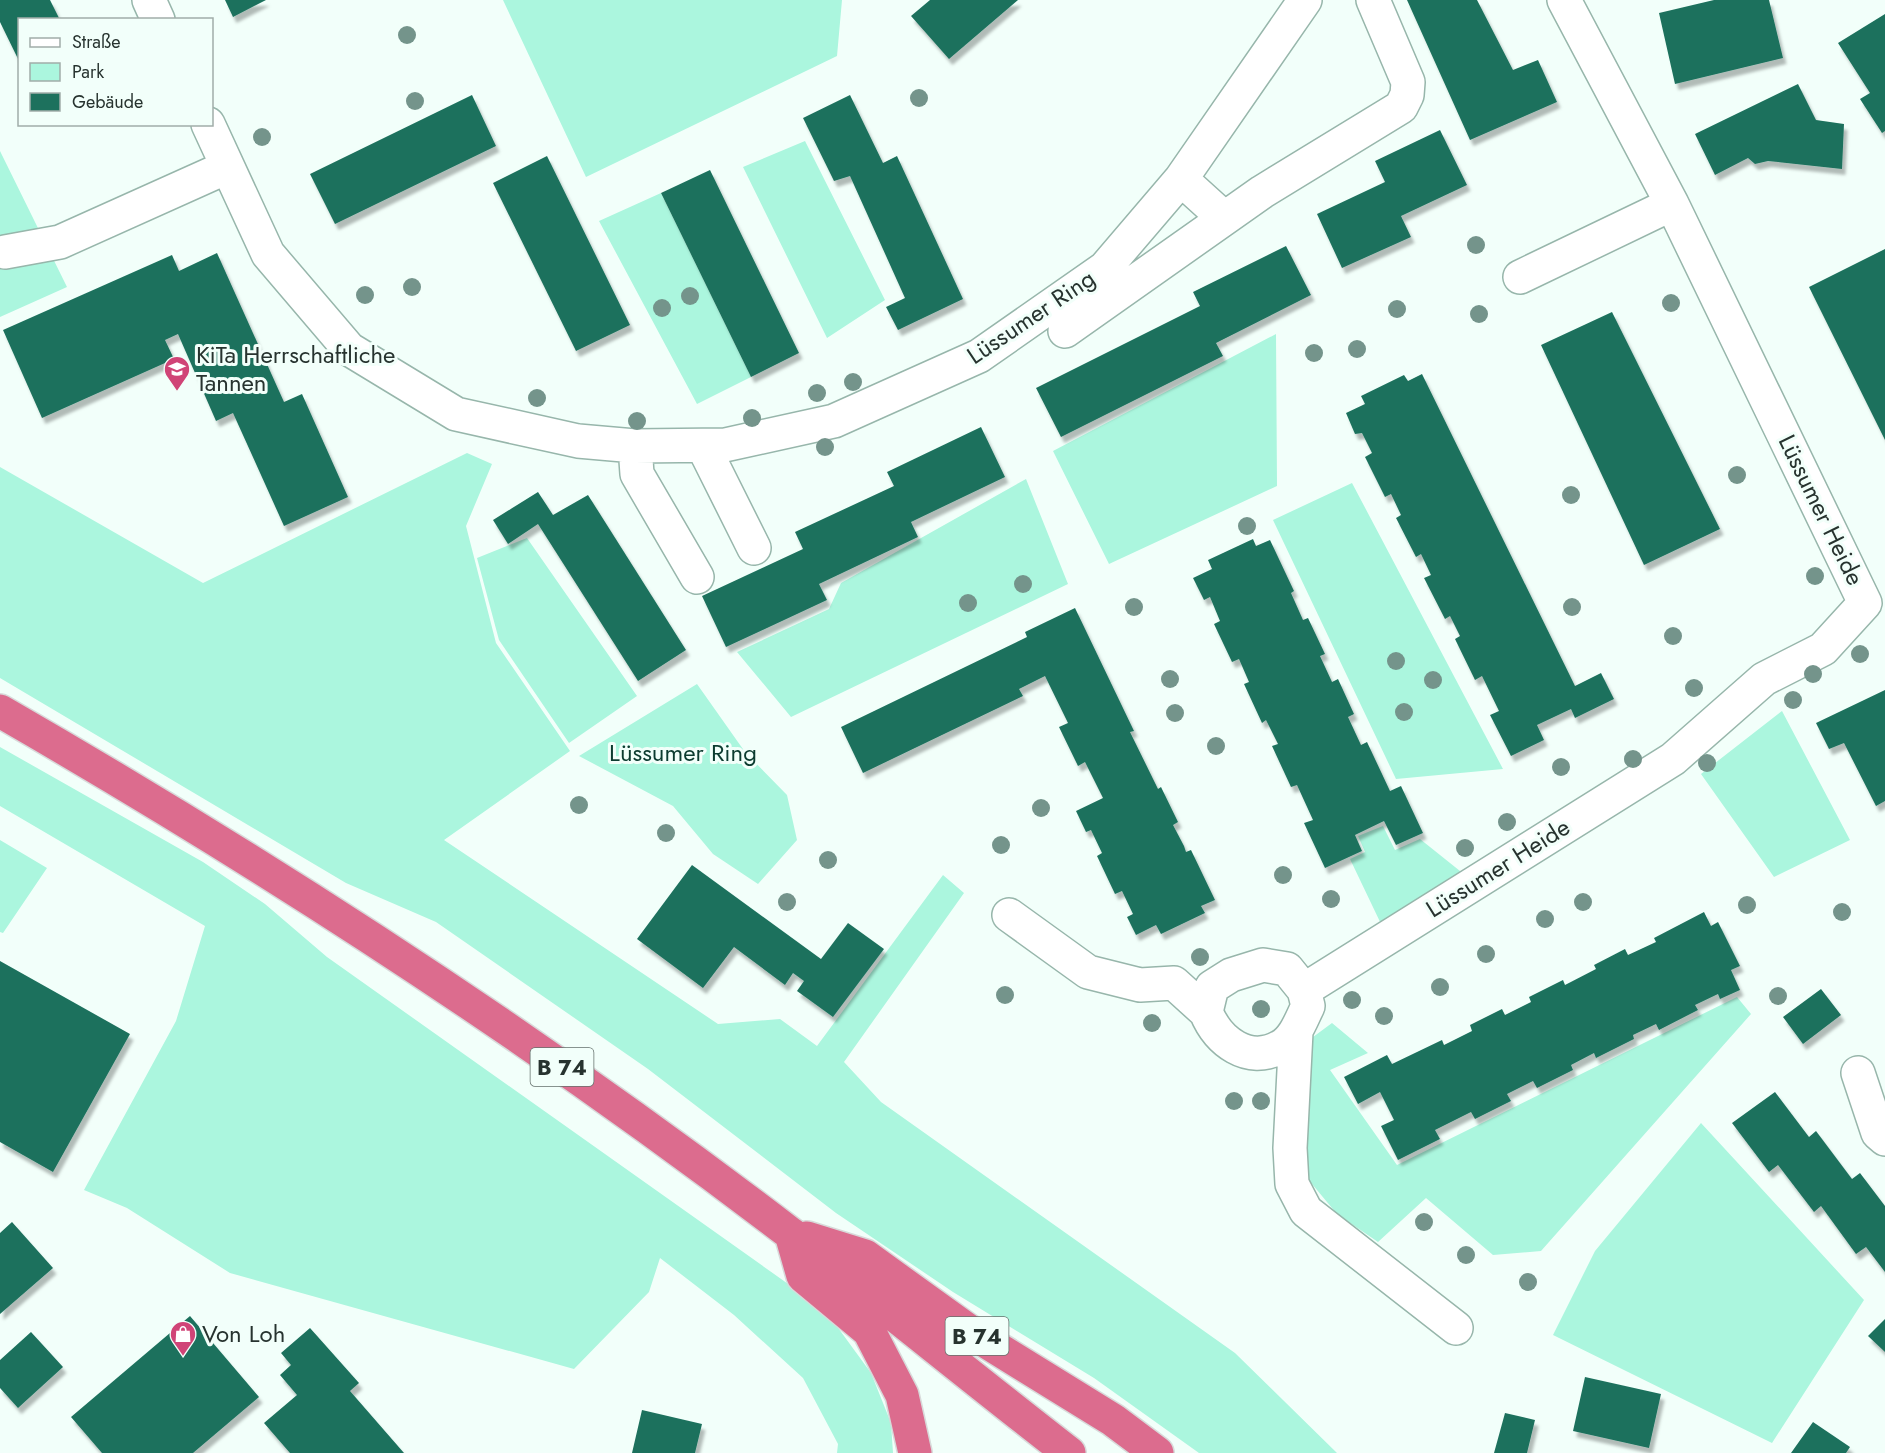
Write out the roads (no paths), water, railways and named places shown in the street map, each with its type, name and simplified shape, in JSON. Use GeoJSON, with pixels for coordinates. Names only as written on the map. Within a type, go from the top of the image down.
{"type":"FeatureCollection","features":[{"type":"Feature","properties":{"kind":"highway","name":"B 74"},"geometry":{"type":"LineString","coordinates":[[0,711],[153,799],[327,909],[560,1066],[791,1234],[1069,1453]]}},
{"type":"Feature","properties":{"kind":"highway","name":"B 74"},"geometry":{"type":"LineString","coordinates":[[791,1234],[865,1256],[969,1331],[1113,1420],[1157,1453]]}},
{"type":"Feature","properties":{"kind":"highway"},"geometry":{"type":"LineString","coordinates":[[791,1234],[803,1276],[869,1331],[902,1395],[915,1453]]}},
{"type":"Feature","properties":{"kind":"highway","name":"B 74"},"geometry":{"type":"LineString","coordinates":[[975,1380],[1054,1453]]}},
{"type":"Feature","properties":{"kind":"street"},"geometry":{"type":"LineString","coordinates":[[149,0],[157,18]]}},
{"type":"Feature","properties":{"kind":"street"},"geometry":{"type":"LineString","coordinates":[[1065,331],[1224,218],[1401,106],[1407,95],[1408,82],[1373,0]]}},
{"type":"Feature","properties":{"kind":"street","name":"Lüssumer Heide"},"geometry":{"type":"LineString","coordinates":[[1304,990],[1672,759],[1764,679],[1823,649],[1865,603],[1672,204],[1564,0]]}},
{"type":"Feature","properties":{"kind":"street","name":"Lüssumer Ring"},"geometry":{"type":"LineString","coordinates":[[208,126],[268,254],[349,349],[456,414],[578,441],[635,446],[714,446],[834,421],[979,356],[1105,268],[1181,179],[1295,4]]}},
{"type":"Feature","properties":{"kind":"street"},"geometry":{"type":"LineString","coordinates":[[4,252],[60,242],[227,167]]}},
{"type":"Feature","properties":{"kind":"street"},"geometry":{"type":"LineString","coordinates":[[1181,179],[1224,218]]}},
{"type":"Feature","properties":{"kind":"street"},"geometry":{"type":"LineString","coordinates":[[1520,277],[1672,204]]}},
{"type":"Feature","properties":{"kind":"street"},"geometry":{"type":"LineString","coordinates":[[635,446],[637,474],[697,577]]}},
{"type":"Feature","properties":{"kind":"street"},"geometry":{"type":"LineString","coordinates":[[714,446],[762,544]]}},
{"type":"Feature","properties":{"kind":"street"},"geometry":{"type":"LineString","coordinates":[[1009,915],[1088,972],[1140,985],[1174,983],[1206,1012],[1222,1037],[1239,1051],[1260,1054],[1281,1047],[1296,1032],[1308,1006],[1304,990],[1287,969],[1263,965],[1231,975],[1212,987],[1206,1012]]}},
{"type":"Feature","properties":{"kind":"street"},"geometry":{"type":"LineString","coordinates":[[1296,1032],[1292,1184],[1306,1212],[1456,1328]]}},
{"type":"Feature","properties":{"kind":"street"},"geometry":{"type":"LineString","coordinates":[[1858,1073],[1878,1133],[1885,1139]]}},
{"type":"Feature","properties":{"kind":"place","name":"KiTa Herrschaftliche Tannen"},"geometry":{"type":"Point","coordinates":[177,392]}},
{"type":"Feature","properties":{"kind":"place","name":"Von Loh"},"geometry":{"type":"Point","coordinates":[183,1357]}}]}
